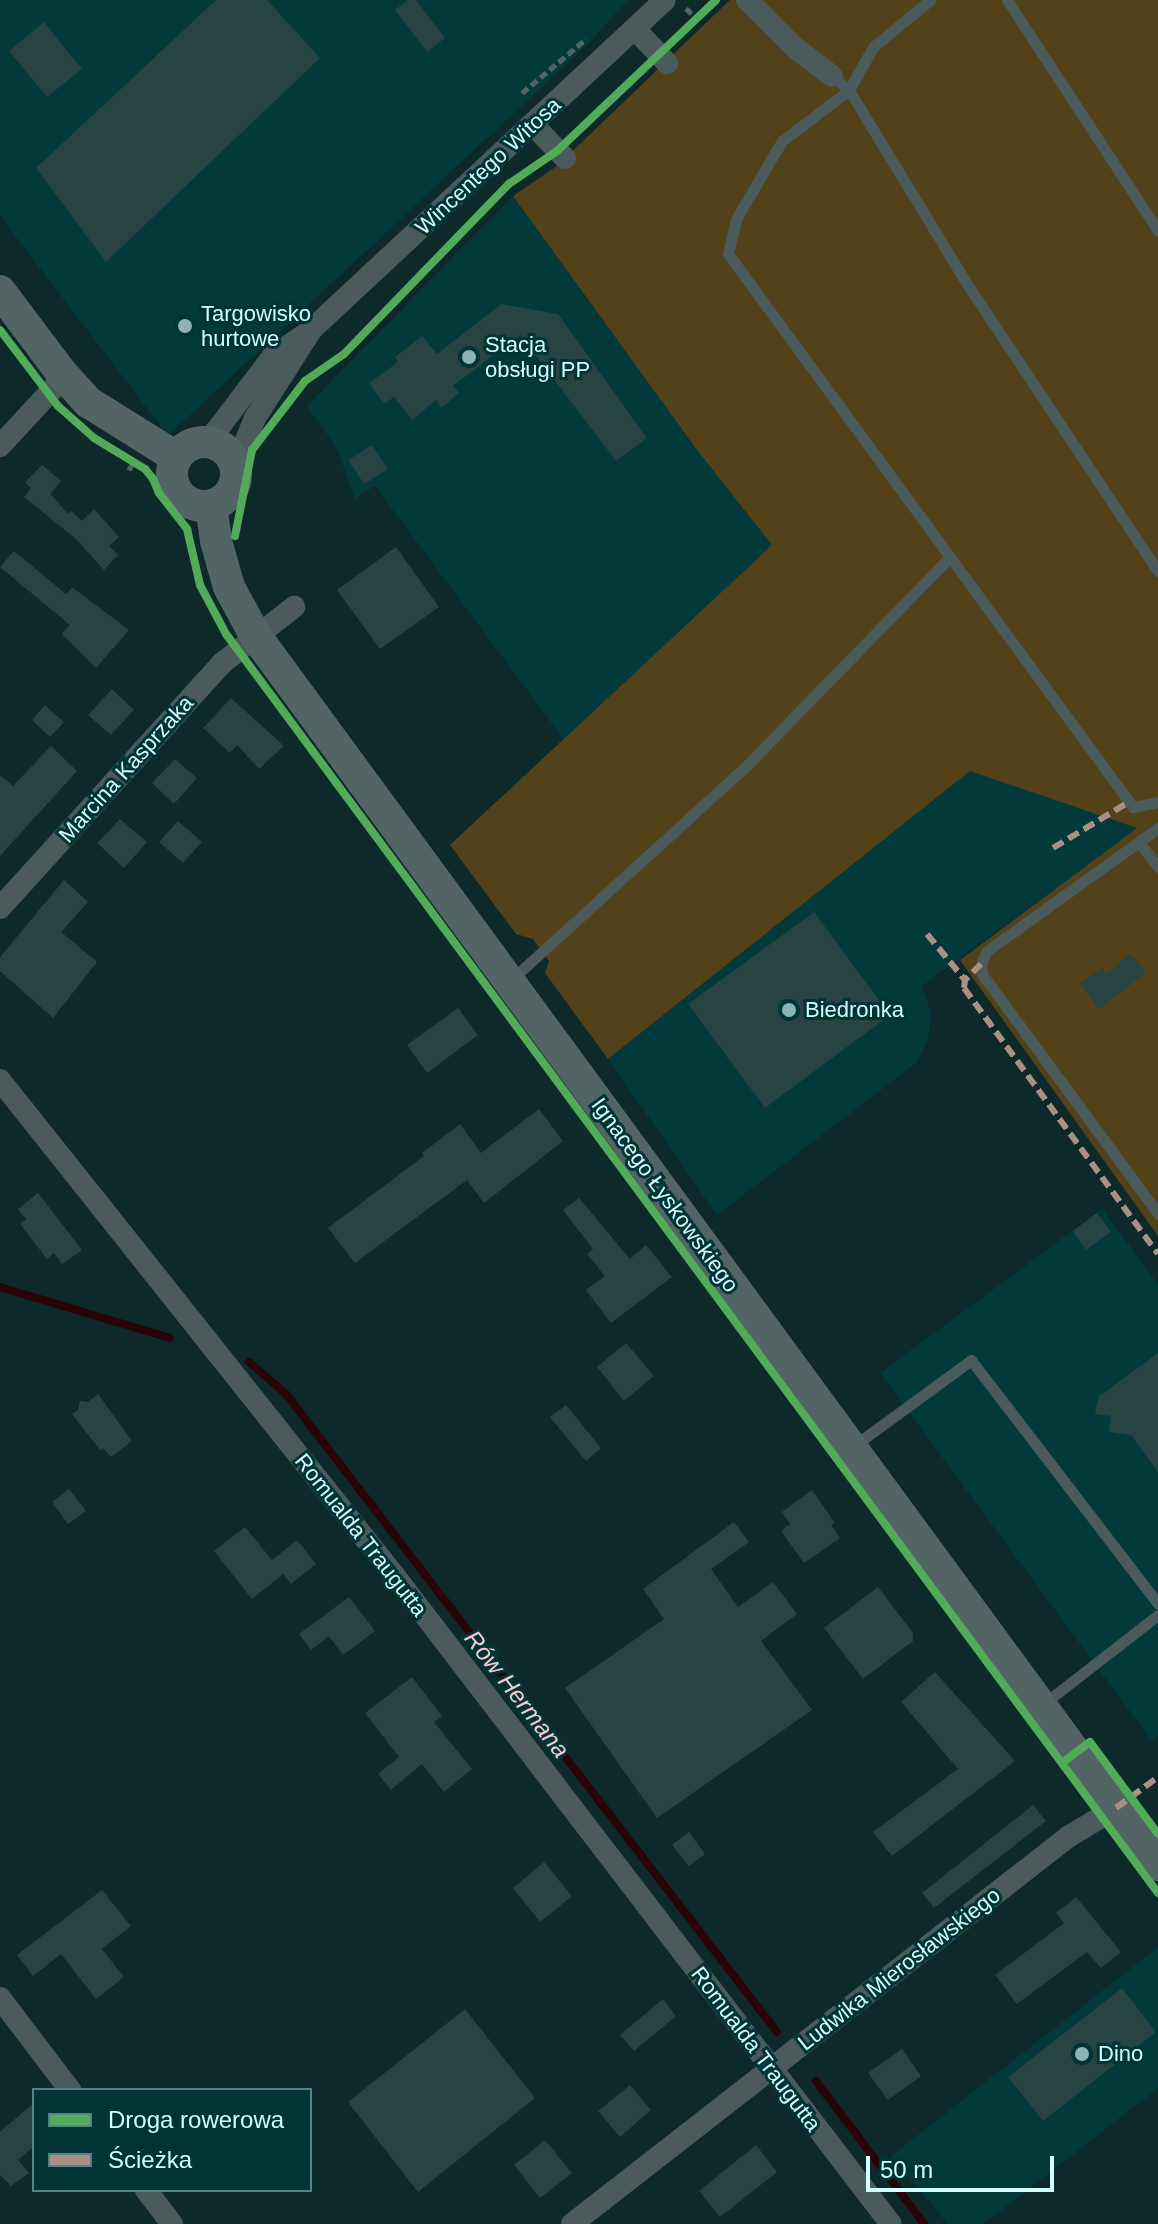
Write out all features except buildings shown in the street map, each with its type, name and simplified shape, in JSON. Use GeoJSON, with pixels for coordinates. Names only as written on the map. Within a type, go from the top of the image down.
{"type":"FeatureCollection","features":[{"type":"Feature","properties":{"kind":"street"},"geometry":{"type":"LineString","coordinates":[[747,0],[793,46],[841,83]]}},
{"type":"Feature","properties":{"kind":"street","name":"Wincentego Witosa"},"geometry":{"type":"LineString","coordinates":[[190,450],[217,430],[273,356],[310,331],[635,29],[673,2]]}},
{"type":"Feature","properties":{"kind":"street"},"geometry":{"type":"LineString","coordinates":[[635,29],[667,63]]}},
{"type":"Feature","properties":{"kind":"street"},"geometry":{"type":"LineString","coordinates":[[533,125],[565,158]]}},
{"type":"Feature","properties":{"kind":"street"},"geometry":{"type":"LineString","coordinates":[[0,291],[64,377],[108,417],[190,450],[224,449],[235,467],[236,476],[228,495],[211,505],[191,504],[176,489],[172,468],[190,450]]}},
{"type":"Feature","properties":{"kind":"street","name":"Wincentego Witosa"},"geometry":{"type":"LineString","coordinates":[[235,467],[255,418],[310,331]]}},
{"type":"Feature","properties":{"kind":"street"},"geometry":{"type":"LineString","coordinates":[[0,446],[64,377]]}},
{"type":"Feature","properties":{"kind":"street","name":"Ignacego Łyskowskiego"},"geometry":{"type":"LineString","coordinates":[[211,505],[216,541],[229,587],[255,635],[1158,1865]]}},
{"type":"Feature","properties":{"kind":"street","name":"Marcina Kasprzaka"},"geometry":{"type":"LineString","coordinates":[[0,908],[221,664],[294,607]]}},
{"type":"Feature","properties":{"kind":"street","name":"Romualda Traugutta"},"geometry":{"type":"LineString","coordinates":[[0,1080],[394,1575],[891,2224]]}},
{"type":"Feature","properties":{"kind":"street","name":"Ludwika Mierosławskiego"},"geometry":{"type":"LineString","coordinates":[[572,2224],[1068,1837],[1116,1808]]}},
{"type":"Feature","properties":{"kind":"street"},"geometry":{"type":"LineString","coordinates":[[0,1998],[68,2088]]}},
{"type":"Feature","properties":{"kind":"street"},"geometry":{"type":"LineString","coordinates":[[148,2192],[172,2224]]}},
{"type":"Feature","properties":{"kind":"lane"},"geometry":{"type":"LineString","coordinates":[[930,0],[873,47],[782,141],[736,219],[728,254],[1133,807],[1158,802]]}},
{"type":"Feature","properties":{"kind":"lane"},"geometry":{"type":"LineString","coordinates":[[1007,0],[1158,231]]}},
{"type":"Feature","properties":{"kind":"lane"},"geometry":{"type":"LineString","coordinates":[[841,83],[965,281],[1158,571]]}},
{"type":"Feature","properties":{"kind":"lane"},"geometry":{"type":"LineString","coordinates":[[508,982],[748,764],[950,557]]}},
{"type":"Feature","properties":{"kind":"lane"},"geometry":{"type":"LineString","coordinates":[[1158,828],[987,951],[981,964],[982,974],[1158,1214]]}},
{"type":"Feature","properties":{"kind":"lane"},"geometry":{"type":"LineString","coordinates":[[1139,842],[1158,867]]}},
{"type":"Feature","properties":{"kind":"lane"},"geometry":{"type":"LineString","coordinates":[[851,1448],[971,1360],[1158,1604]]}},
{"type":"Feature","properties":{"kind":"lane"},"geometry":{"type":"LineString","coordinates":[[1041,1706],[1158,1615]]}},
{"type":"Feature","properties":{"kind":"path"},"geometry":{"type":"LineString","coordinates":[[673,2],[696,18]]}},
{"type":"Feature","properties":{"kind":"path"},"geometry":{"type":"LineString","coordinates":[[120,454],[145,469]]}},
{"type":"Feature","properties":{"kind":"shaded area","name":"Targowisko hurtowe"},"geometry":{"type":"Polygon","coordinates":[[[0,0],[628,0],[588,44],[168,436],[0,216],[0,0]]]}},
{"type":"Feature","properties":{"kind":"shaded area"},"geometry":{"type":"Polygon","coordinates":[[[730,0],[1158,0],[1158,1236],[960,960],[1137,828],[970,771],[608,1059],[545,973],[549,961],[533,939],[516,934],[450,845],[772,545],[697,450],[513,196],[557,166],[730,0]]]}},
{"type":"Feature","properties":{"kind":"shaded area"},"geometry":{"type":"Polygon","coordinates":[[[513,196],[697,450],[773,545],[565,741],[375,486],[355,499],[336,447],[307,406],[513,196]]]}},
{"type":"Feature","properties":{"kind":"shaded area"},"geometry":{"type":"Polygon","coordinates":[[[970,771],[1138,828],[922,986],[931,1012],[928,1041],[916,1063],[717,1215],[608,1059],[970,771]]]}},
{"type":"Feature","properties":{"kind":"shaded area"},"geometry":{"type":"Polygon","coordinates":[[[1102,1209],[1158,1284],[1158,1735],[1151,1740],[880,1373],[1102,1209]]]}},
{"type":"Feature","properties":{"kind":"shaded area"},"geometry":{"type":"Polygon","coordinates":[[[1158,1947],[1158,2088],[984,2224],[948,2224],[891,2156],[1158,1947]]]}},
{"type":"Feature","properties":{"kind":"waterway","name":"Rów Hermana"},"geometry":{"type":"LineString","coordinates":[[0,1287],[170,1338]]}},
{"type":"Feature","properties":{"kind":"waterway","name":"Rów Hermana"},"geometry":{"type":"LineString","coordinates":[[249,1362],[286,1394],[777,2032]]}},
{"type":"Feature","properties":{"kind":"waterway"},"geometry":{"type":"LineString","coordinates":[[816,2081],[924,2224]]}},
{"type":"Feature","properties":{"kind":"marked path"},"geometry":{"type":"LineString","coordinates":[[1053,848],[1129,802]]}},
{"type":"Feature","properties":{"kind":"marked path"},"geometry":{"type":"LineString","coordinates":[[927,934],[965,980]]}},
{"type":"Feature","properties":{"kind":"marked path"},"geometry":{"type":"LineString","coordinates":[[981,964],[965,980],[964,988],[1158,1254]]}},
{"type":"Feature","properties":{"kind":"marked path"},"geometry":{"type":"LineString","coordinates":[[1116,1808],[1158,1777]]}},
{"type":"Feature","properties":{"kind":"cycle path"},"geometry":{"type":"LineString","coordinates":[[235,536],[252,450],[305,381],[344,354],[509,184],[557,151],[716,0]]}},
{"type":"Feature","properties":{"kind":"cycle path"},"geometry":{"type":"LineString","coordinates":[[0,330],[58,406],[94,438],[145,469],[153,479],[159,493],[187,529],[200,585],[226,634],[1158,1893]]}},
{"type":"Feature","properties":{"kind":"cycle path"},"geometry":{"type":"LineString","coordinates":[[1062,1763],[1090,1742],[1158,1834]]}},
{"type":"Feature","properties":{"kind":"place","name":"Targowisko hurtowe"},"geometry":{"type":"Point","coordinates":[185,326]}},
{"type":"Feature","properties":{"kind":"place","name":"Stacja obsługi PP"},"geometry":{"type":"Point","coordinates":[469,357]}},
{"type":"Feature","properties":{"kind":"place","name":"Biedronka"},"geometry":{"type":"Point","coordinates":[789,1010]}},
{"type":"Feature","properties":{"kind":"place","name":"Dino"},"geometry":{"type":"Point","coordinates":[1082,2054]}}]}
